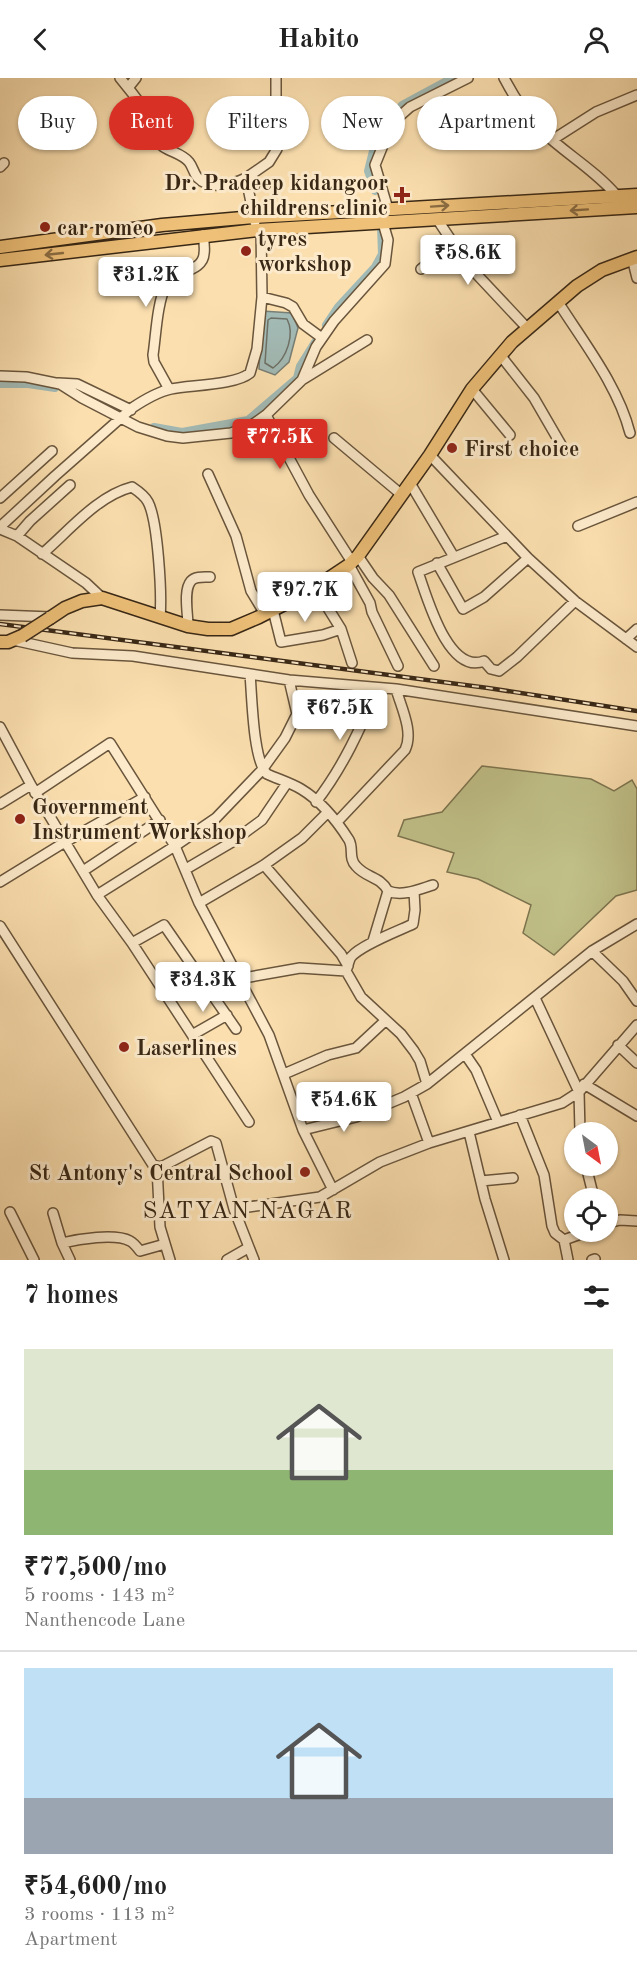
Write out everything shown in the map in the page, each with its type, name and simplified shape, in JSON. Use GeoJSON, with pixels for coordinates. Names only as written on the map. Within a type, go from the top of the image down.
{"type":"FeatureCollection","features":[{"type":"Feature","properties":{"kind":"main road"},"geometry":{"type":"LineString","coordinates":[[0,247],[162,225],[254,217],[637,195]]}},
{"type":"Feature","properties":{"kind":"main road"},"geometry":{"type":"LineString","coordinates":[[0,260],[259,230],[637,207]]}},
{"type":"Feature","properties":{"kind":"main road"},"geometry":{"type":"LineString","coordinates":[[12,639],[82,601],[102,597],[188,626],[231,629],[310,591],[353,561],[430,455],[472,389],[501,356],[577,286],[602,270],[635,257]]}},
{"type":"Feature","properties":{"kind":"street"},"geometry":{"type":"LineString","coordinates":[[120,78],[145,111],[155,139],[164,149],[189,162],[202,182],[214,185],[232,184],[246,178],[269,162],[277,149],[280,133],[276,110],[276,78]]}},
{"type":"Feature","properties":{"kind":"street"},"geometry":{"type":"LineString","coordinates":[[128,88],[136,78]]}},
{"type":"Feature","properties":{"kind":"street"},"geometry":{"type":"LineString","coordinates":[[388,209],[375,165],[392,123],[410,107],[468,78]]}},
{"type":"Feature","properties":{"kind":"street"},"geometry":{"type":"LineString","coordinates":[[504,78],[514,96]]}},
{"type":"Feature","properties":{"kind":"street"},"geometry":{"type":"LineString","coordinates":[[557,137],[596,112],[637,96]]}},
{"type":"Feature","properties":{"kind":"street"},"geometry":{"type":"LineString","coordinates":[[557,144],[598,176],[617,196]]}},
{"type":"Feature","properties":{"kind":"street"},"geometry":{"type":"LineString","coordinates":[[102,597],[86,583],[17,536],[0,528],[54,476],[143,401],[169,390],[238,379],[250,373],[256,349],[262,297],[259,230],[246,178]]}},
{"type":"Feature","properties":{"kind":"street"},"geometry":{"type":"LineString","coordinates":[[437,219],[467,264],[528,329]]}},
{"type":"Feature","properties":{"kind":"street"},"geometry":{"type":"LineString","coordinates":[[302,380],[322,338],[334,321],[385,264],[388,240],[383,223]]}},
{"type":"Feature","properties":{"kind":"street"},"geometry":{"type":"LineString","coordinates":[[169,390],[154,362],[153,355],[161,302],[170,279],[201,262],[205,256],[203,235]]}},
{"type":"Feature","properties":{"kind":"street"},"geometry":{"type":"LineString","coordinates":[[420,268],[453,244]]}},
{"type":"Feature","properties":{"kind":"street"},"geometry":{"type":"LineString","coordinates":[[635,257],[637,278]]}},
{"type":"Feature","properties":{"kind":"street"},"geometry":{"type":"LineString","coordinates":[[262,297],[286,303],[293,308],[303,324],[322,338]]}},
{"type":"Feature","properties":{"kind":"street"},"geometry":{"type":"LineString","coordinates":[[558,302],[606,378],[627,418],[630,433]]}},
{"type":"Feature","properties":{"kind":"street"},"geometry":{"type":"LineString","coordinates":[[0,376],[26,377],[57,384],[152,433],[183,438],[231,433],[252,425],[266,415],[302,380],[367,340]]}},
{"type":"Feature","properties":{"kind":"street"},"geometry":{"type":"LineString","coordinates":[[501,356],[530,392],[563,448]]}},
{"type":"Feature","properties":{"kind":"street"},"geometry":{"type":"LineString","coordinates":[[57,384],[67,382],[77,384],[131,410]]}},
{"type":"Feature","properties":{"kind":"street"},"geometry":{"type":"LineString","coordinates":[[472,389],[510,435]]}},
{"type":"Feature","properties":{"kind":"street"},"geometry":{"type":"LineString","coordinates":[[266,415],[309,495],[353,561],[372,612],[398,666]]}},
{"type":"Feature","properties":{"kind":"street"},"geometry":{"type":"LineString","coordinates":[[334,438],[402,495]]}},
{"type":"Feature","properties":{"kind":"street"},"geometry":{"type":"LineString","coordinates":[[0,498],[52,451]]}},
{"type":"Feature","properties":{"kind":"street"},"geometry":{"type":"LineString","coordinates":[[430,455],[528,558],[575,601],[637,647]]}},
{"type":"Feature","properties":{"kind":"street"},"geometry":{"type":"LineString","coordinates":[[208,474],[236,536],[252,591],[269,612],[281,642],[341,629]]}},
{"type":"Feature","properties":{"kind":"street"},"geometry":{"type":"LineString","coordinates":[[410,483],[454,557]]}},
{"type":"Feature","properties":{"kind":"street"},"geometry":{"type":"LineString","coordinates":[[17,536],[70,484]]}},
{"type":"Feature","properties":{"kind":"street"},"geometry":{"type":"LineString","coordinates":[[42,554],[87,512],[123,489],[132,487],[144,496],[153,514],[161,597],[160,617]]}},
{"type":"Feature","properties":{"kind":"street"},"geometry":{"type":"LineString","coordinates":[[578,526],[637,502]]}},
{"type":"Feature","properties":{"kind":"street"},"geometry":{"type":"LineString","coordinates":[[507,536],[488,546],[437,563],[418,572],[440,629],[454,652],[468,663],[477,664],[484,661],[491,669],[499,671],[517,657],[575,601]]}},
{"type":"Feature","properties":{"kind":"street"},"geometry":{"type":"LineString","coordinates":[[437,563],[463,609],[484,597],[528,558]]}},
{"type":"Feature","properties":{"kind":"street"},"geometry":{"type":"LineString","coordinates":[[353,561],[389,595],[434,666]]}},
{"type":"Feature","properties":{"kind":"street"},"geometry":{"type":"LineString","coordinates":[[188,626],[187,589],[190,582],[196,578],[210,577]]}},
{"type":"Feature","properties":{"kind":"street"},"geometry":{"type":"LineString","coordinates":[[318,592],[341,629],[352,663]]}},
{"type":"Feature","properties":{"kind":"street"},"geometry":{"type":"LineString","coordinates":[[0,615],[50,618]]}},
{"type":"Feature","properties":{"kind":"street"},"geometry":{"type":"LineString","coordinates":[[626,639],[637,628]]}},
{"type":"Feature","properties":{"kind":"street"},"geometry":{"type":"LineString","coordinates":[[12,639],[72,653],[133,656],[289,680],[396,689],[637,726]]}},
{"type":"Feature","properties":{"kind":"street"},"geometry":{"type":"LineString","coordinates":[[250,674],[257,755],[262,770],[301,789],[338,821],[352,846],[351,858],[355,865],[361,871],[382,881],[388,891],[397,893],[414,891],[433,885]]}},
{"type":"Feature","properties":{"kind":"street"},"geometry":{"type":"LineString","coordinates":[[97,895],[216,818],[262,770],[285,738],[297,714],[289,680]]}},
{"type":"Feature","properties":{"kind":"street"},"geometry":{"type":"LineString","coordinates":[[316,802],[361,730],[377,688]]}},
{"type":"Feature","properties":{"kind":"street"},"geometry":{"type":"LineString","coordinates":[[338,821],[405,750],[409,742],[408,730],[396,689]]}},
{"type":"Feature","properties":{"kind":"street"},"geometry":{"type":"LineString","coordinates":[[0,727],[33,789],[97,895],[132,943],[249,1122]]}},
{"type":"Feature","properties":{"kind":"street"},"geometry":{"type":"LineString","coordinates":[[0,804],[33,789],[110,743],[175,846],[199,903],[269,1035],[303,1130],[333,1190]]}},
{"type":"Feature","properties":{"kind":"street"},"geometry":{"type":"LineString","coordinates":[[186,869],[232,842],[262,820],[287,783]]}},
{"type":"Feature","properties":{"kind":"street"},"geometry":{"type":"LineString","coordinates":[[0,882],[145,796]]}},
{"type":"Feature","properties":{"kind":"street"},"geometry":{"type":"LineString","coordinates":[[199,903],[264,865],[302,838],[328,812]]}},
{"type":"Feature","properties":{"kind":"street"},"geometry":{"type":"LineString","coordinates":[[82,871],[160,820]]}},
{"type":"Feature","properties":{"kind":"street"},"geometry":{"type":"LineString","coordinates":[[264,865],[341,954],[361,997],[401,1034],[414,1051],[420,1061],[427,1084]]}},
{"type":"Feature","properties":{"kind":"street"},"geometry":{"type":"LineString","coordinates":[[374,941],[388,891]]}},
{"type":"Feature","properties":{"kind":"street"},"geometry":{"type":"LineString","coordinates":[[347,968],[350,958],[374,941],[413,924],[414,891]]}},
{"type":"Feature","properties":{"kind":"street"},"geometry":{"type":"LineString","coordinates":[[303,1130],[356,1117],[427,1084],[592,951],[637,924]]}},
{"type":"Feature","properties":{"kind":"street"},"geometry":{"type":"LineString","coordinates":[[132,943],[164,925],[236,1029]]}},
{"type":"Feature","properties":{"kind":"street"},"geometry":{"type":"LineString","coordinates":[[0,926],[153,1165],[157,1167],[168,1164],[210,1141],[216,1143],[234,1209],[254,1260]]}},
{"type":"Feature","properties":{"kind":"street"},"geometry":{"type":"LineString","coordinates":[[592,951],[623,981],[637,1001]]}},
{"type":"Feature","properties":{"kind":"street"},"geometry":{"type":"LineString","coordinates":[[238,980],[300,968],[347,968]]}},
{"type":"Feature","properties":{"kind":"street"},"geometry":{"type":"LineString","coordinates":[[536,998],[581,1088],[580,1122]]}},
{"type":"Feature","properties":{"kind":"street"},"geometry":{"type":"LineString","coordinates":[[192,1035],[227,1015]]}},
{"type":"Feature","properties":{"kind":"street"},"geometry":{"type":"LineString","coordinates":[[284,1074],[328,1055],[356,1048],[386,1020]]}},
{"type":"Feature","properties":{"kind":"street"},"geometry":{"type":"LineString","coordinates":[[234,1209],[301,1202],[320,1197],[380,1162],[429,1143],[562,1103],[581,1088],[637,1024]]}},
{"type":"Feature","properties":{"kind":"street"},"geometry":{"type":"LineString","coordinates":[[618,1045],[637,1063]]}},
{"type":"Feature","properties":{"kind":"street"},"geometry":{"type":"LineString","coordinates":[[465,1054],[476,1070],[498,1122]]}},
{"type":"Feature","properties":{"kind":"street"},"geometry":{"type":"LineString","coordinates":[[581,1088],[637,1116]]}},
{"type":"Feature","properties":{"kind":"street"},"geometry":{"type":"LineString","coordinates":[[411,1093],[429,1143]]}},
{"type":"Feature","properties":{"kind":"street"},"geometry":{"type":"LineString","coordinates":[[520,1115],[544,1175],[552,1226],[559,1238],[564,1240]]}},
{"type":"Feature","properties":{"kind":"street"},"geometry":{"type":"LineString","coordinates":[[469,1132],[504,1260]]}},
{"type":"Feature","properties":{"kind":"street"},"geometry":{"type":"LineString","coordinates":[[157,1167],[159,1227],[170,1260]]}},
{"type":"Feature","properties":{"kind":"street"},"geometry":{"type":"LineString","coordinates":[[481,1181],[513,1178]]}},
{"type":"Feature","properties":{"kind":"street"},"geometry":{"type":"LineString","coordinates":[[10,1212],[34,1260]]}},
{"type":"Feature","properties":{"kind":"street"},"geometry":{"type":"LineString","coordinates":[[53,1213],[70,1260]]}},
{"type":"Feature","properties":{"kind":"street"},"geometry":{"type":"LineString","coordinates":[[618,1220],[637,1221]]}},
{"type":"Feature","properties":{"kind":"street"},"geometry":{"type":"LineString","coordinates":[[62,1243],[81,1239],[128,1239],[140,1251],[165,1244]]}},
{"type":"Feature","properties":{"kind":"street"},"geometry":{"type":"LineString","coordinates":[[564,1242],[568,1260]]}},
{"type":"Feature","properties":{"kind":"street"},"geometry":{"type":"LineString","coordinates":[[227,1260],[248,1248]]}},
{"type":"Feature","properties":{"kind":"green space"},"geometry":{"type":"Polygon","coordinates":[[[482,766],[591,779],[614,791],[632,780],[637,789],[637,890],[616,896],[554,955],[523,933],[531,905],[478,879],[447,872],[454,853],[398,836],[404,820],[442,812],[482,766]]]}},
{"type":"Feature","properties":{"kind":"water"},"geometry":{"type":"Polygon","coordinates":[[[262,311],[292,313],[298,328],[289,362],[275,375],[259,369],[262,311]]]}},
{"type":"Feature","properties":{"kind":"waterway"},"geometry":{"type":"LineString","coordinates":[[375,191],[368,171],[382,129],[402,105],[452,78]]}},
{"type":"Feature","properties":{"kind":"waterway"},"geometry":{"type":"LineString","coordinates":[[326,325],[338,307],[375,267],[382,254],[381,226]]}},
{"type":"Feature","properties":{"kind":"waterway"},"geometry":{"type":"LineString","coordinates":[[154,427],[182,432],[248,420],[297,378],[300,366],[315,342]]}},
{"type":"Feature","properties":{"kind":"waterway"},"geometry":{"type":"LineString","coordinates":[[0,384],[28,384],[55,388]]}},
{"type":"Feature","properties":{"kind":"railway"},"geometry":{"type":"LineString","coordinates":[[0,624],[488,688],[637,711]]}},
{"type":"Feature","properties":{"kind":"place","name":"Dr. Pradeep kidangoor childrens clinic"},"geometry":{"type":"Point","coordinates":[402,195]}},
{"type":"Feature","properties":{"kind":"place","name":"car romeo"},"geometry":{"type":"Point","coordinates":[45,227]}},
{"type":"Feature","properties":{"kind":"place","name":"tyres workshop"},"geometry":{"type":"Point","coordinates":[246,251]}},
{"type":"Feature","properties":{"kind":"place","name":"First choice"},"geometry":{"type":"Point","coordinates":[452,448]}},
{"type":"Feature","properties":{"kind":"place","name":"Government Instrument Workshop"},"geometry":{"type":"Point","coordinates":[20,819]}},
{"type":"Feature","properties":{"kind":"place","name":"Laserlines"},"geometry":{"type":"Point","coordinates":[124,1047]}},
{"type":"Feature","properties":{"kind":"place","name":"St Antony's Central School"},"geometry":{"type":"Point","coordinates":[305,1172]}},
{"type":"Feature","properties":{"kind":"district","name":"SATYAN NAGAR"},"geometry":{"type":"Point","coordinates":[248,1210]}}]}
